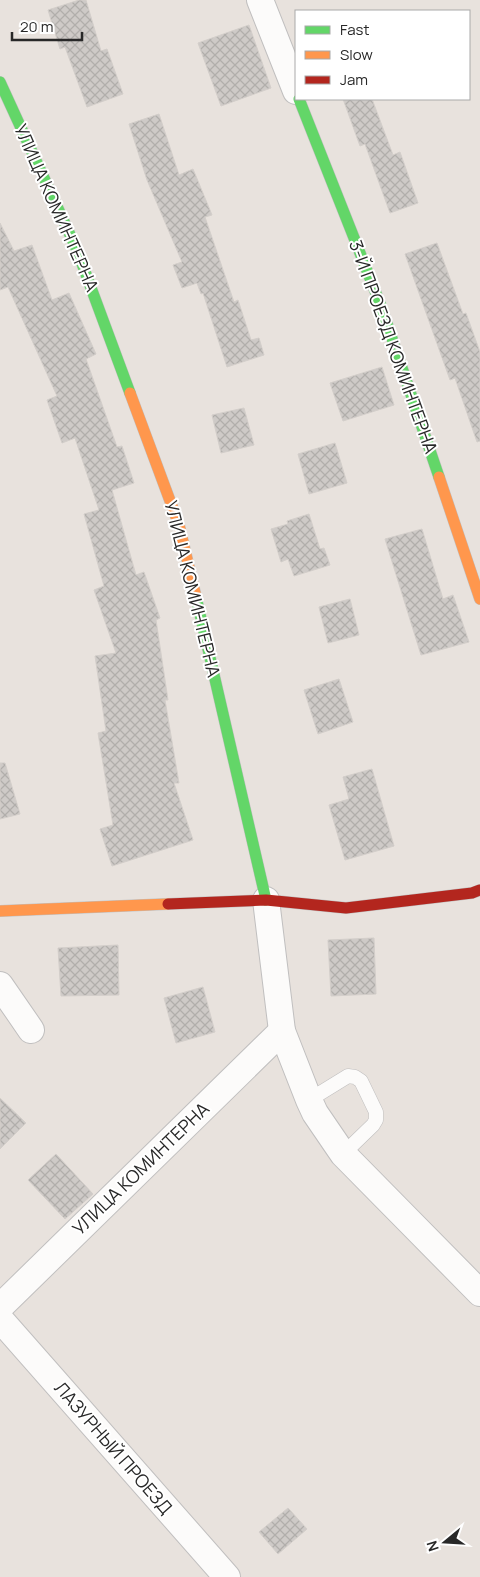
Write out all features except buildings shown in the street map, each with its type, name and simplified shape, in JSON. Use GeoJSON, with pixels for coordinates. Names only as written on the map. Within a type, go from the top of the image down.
{"type":"FeatureCollection","features":[{"type":"Feature","properties":{"kind":"street"},"geometry":{"type":"LineString","coordinates":[[260,0],[295,88]]}},
{"type":"Feature","properties":{"kind":"street","name":"УЛИЦА КОМИНТЕРНА"},"geometry":{"type":"LineString","coordinates":[[0,82],[77,250],[179,525],[266,900],[282,1031],[309,1100],[343,1154],[480,1293]]}},
{"type":"Feature","properties":{"kind":"street","name":"3-Й ПРОЕЗД КОМИНТЕРНА"},"geometry":{"type":"LineString","coordinates":[[299,100],[381,306],[480,599]]}},
{"type":"Feature","properties":{"kind":"street"},"geometry":{"type":"LineString","coordinates":[[0,911],[266,900],[346,908],[472,893],[480,890]]}},
{"type":"Feature","properties":{"kind":"street"},"geometry":{"type":"LineString","coordinates":[[0,985],[31,1030]]}},
{"type":"Feature","properties":{"kind":"street","name":"УЛИЦА КОМИНТЕРНА"},"geometry":{"type":"LineString","coordinates":[[0,1307],[282,1031]]}},
{"type":"Feature","properties":{"kind":"street","name":"ЛАЗУРНЫЙ ПРОЕЗД"},"geometry":{"type":"LineString","coordinates":[[0,1319],[227,1577]]}},
{"type":"Feature","properties":{"kind":"lane"},"geometry":{"type":"LineString","coordinates":[[309,1100],[348,1076],[356,1077],[361,1081],[376,1112],[376,1120],[343,1154]]}},
{"type":"Feature","properties":{"kind":"traffic: fast"},"geometry":{"type":"LineString","coordinates":[[0,82],[77,250],[130,393]]}},
{"type":"Feature","properties":{"kind":"traffic: fast"},"geometry":{"type":"LineString","coordinates":[[299,100],[381,306],[439,477]]}},
{"type":"Feature","properties":{"kind":"traffic: fast"},"geometry":{"type":"LineString","coordinates":[[196,597],[266,900]]}},
{"type":"Feature","properties":{"kind":"traffic: slow"},"geometry":{"type":"LineString","coordinates":[[130,393],[179,525],[196,597]]}},
{"type":"Feature","properties":{"kind":"traffic: slow"},"geometry":{"type":"LineString","coordinates":[[439,477],[480,599]]}},
{"type":"Feature","properties":{"kind":"traffic: slow"},"geometry":{"type":"LineString","coordinates":[[0,911],[168,904]]}},
{"type":"Feature","properties":{"kind":"traffic: jam"},"geometry":{"type":"LineString","coordinates":[[168,904],[266,900],[346,908],[472,893],[480,890]]}}]}
